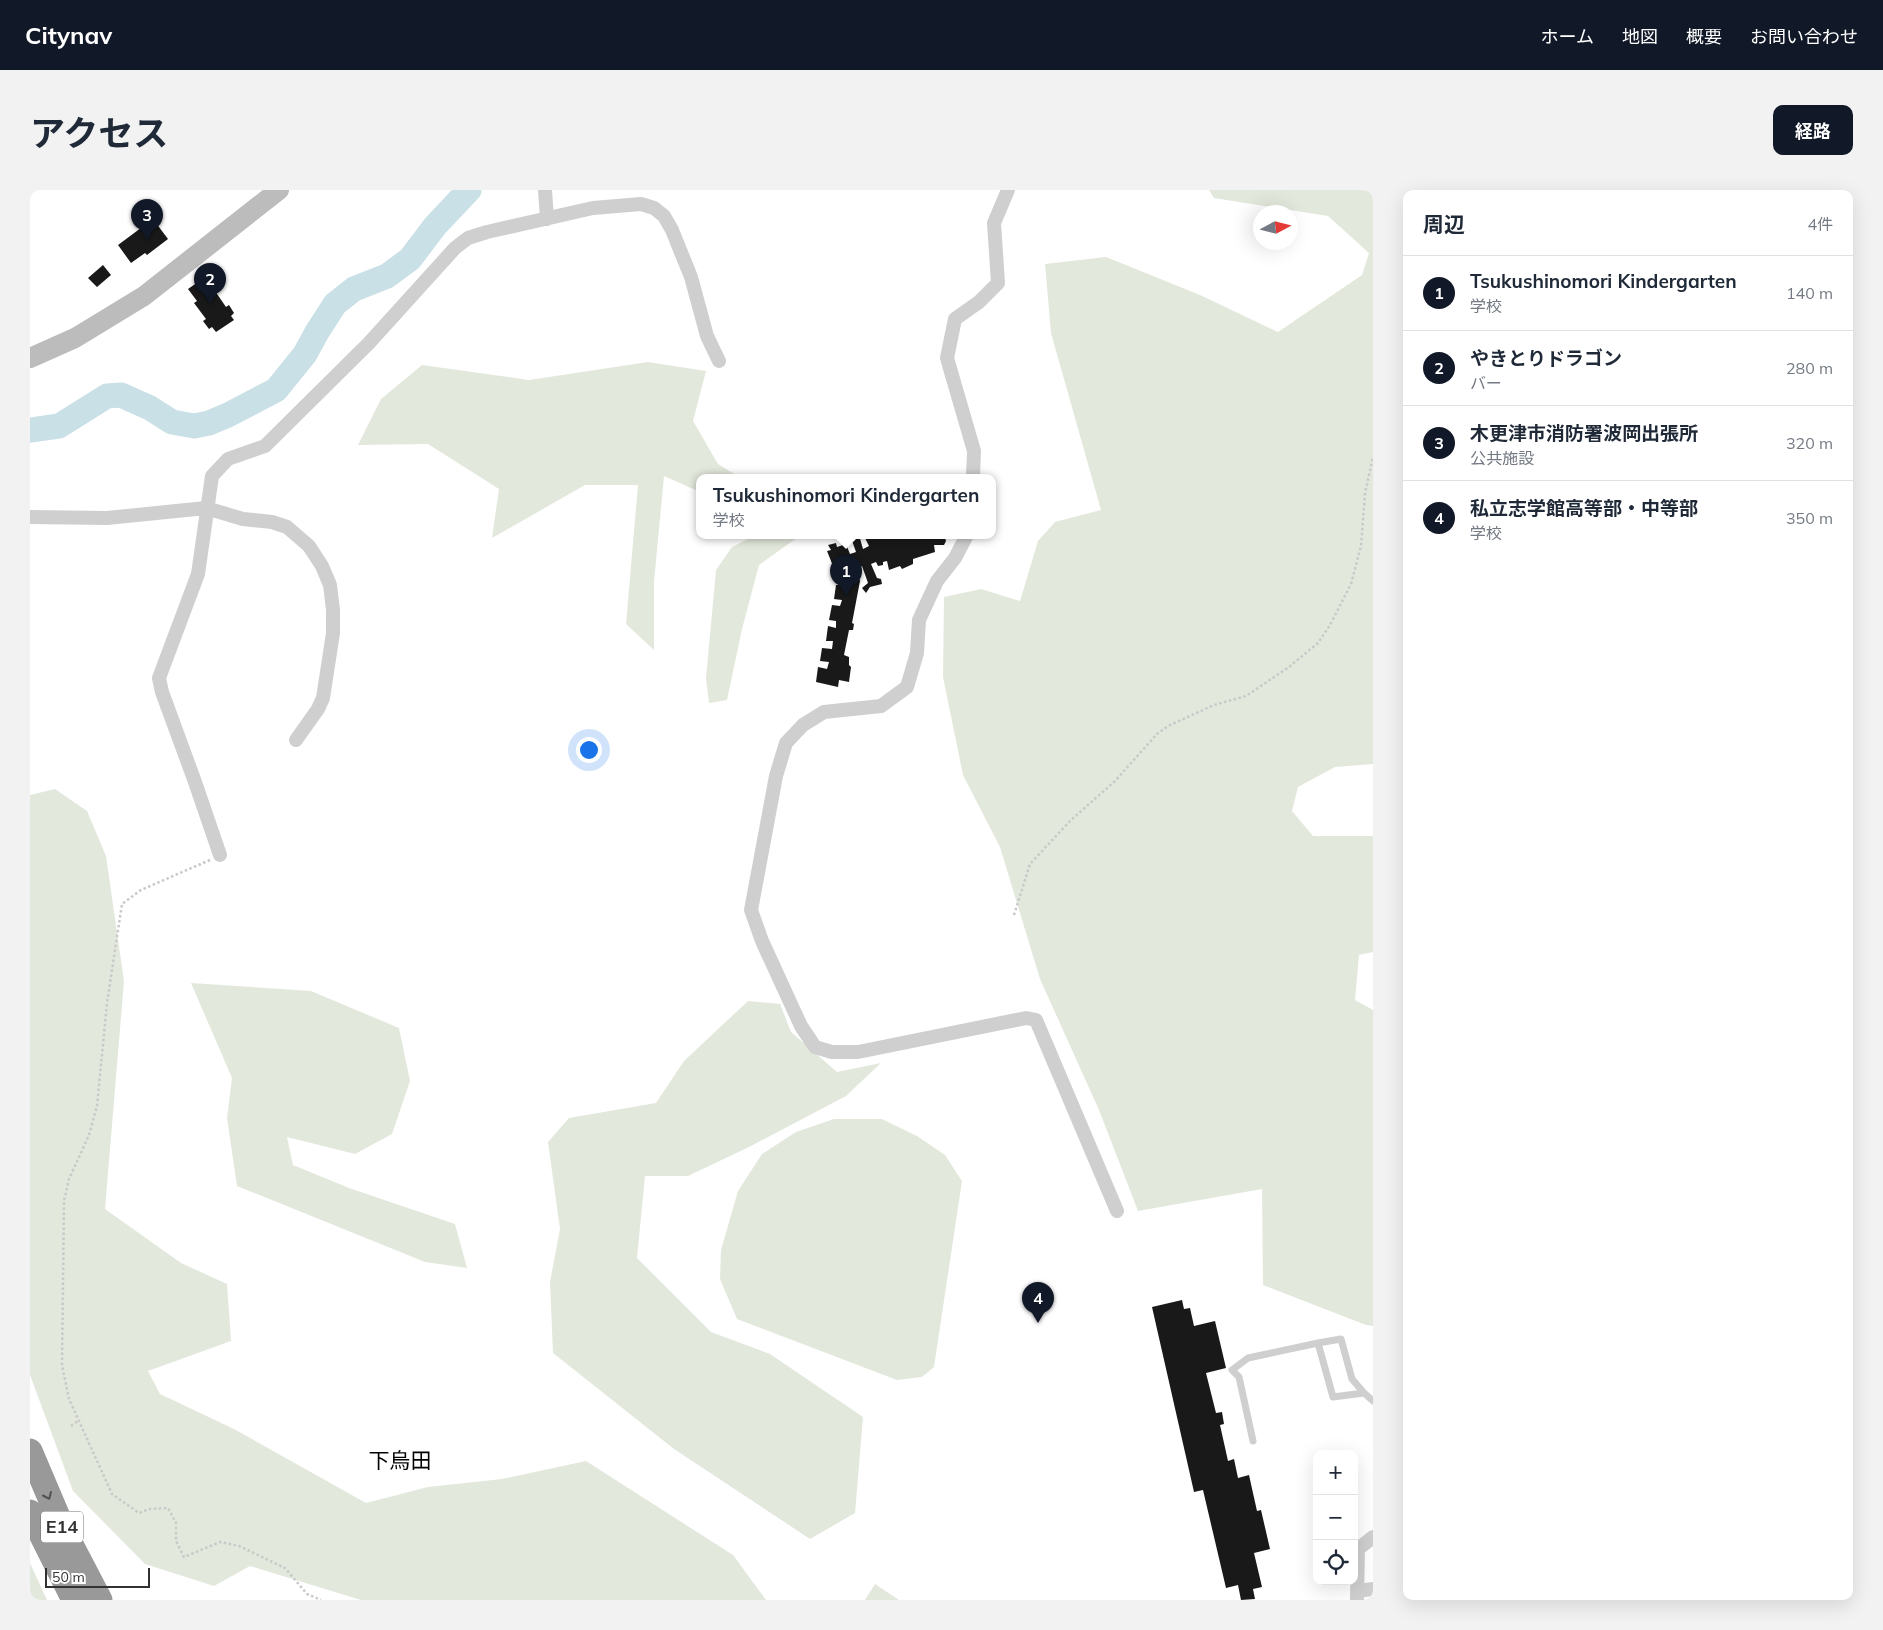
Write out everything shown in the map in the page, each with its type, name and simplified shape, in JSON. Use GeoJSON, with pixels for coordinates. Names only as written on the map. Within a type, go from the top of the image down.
{"type":"FeatureCollection","features":[{"type":"Feature","properties":{"kind":"highway","name":"E14"},"geometry":{"type":"LineString","coordinates":[[30,1451],[64,1531],[100,1600]]}},
{"type":"Feature","properties":{"kind":"highway","name":"E14"},"geometry":{"type":"LineString","coordinates":[[30,1512],[74,1600]]}},
{"type":"Feature","properties":{"kind":"street"},"geometry":{"type":"LineString","coordinates":[[30,358],[75,338],[144,296],[279,190]]}},
{"type":"Feature","properties":{"kind":"street"},"geometry":{"type":"LineString","coordinates":[[545,190],[547,214]]}},
{"type":"Feature","properties":{"kind":"street"},"geometry":{"type":"LineString","coordinates":[[974,474],[974,451],[947,358],[956,319],[979,302],[998,283],[994,223],[1008,190]]}},
{"type":"Feature","properties":{"kind":"street"},"geometry":{"type":"LineString","coordinates":[[220,855],[196,782],[162,692],[160,678],[198,574],[212,476],[228,459],[265,446],[369,343],[455,248],[468,238],[547,214],[641,204],[654,208],[664,216],[672,230],[691,277],[707,336],[719,362]]}},
{"type":"Feature","properties":{"kind":"street"},"geometry":{"type":"LineString","coordinates":[[30,518],[108,518],[206,508],[242,519],[272,522],[287,527],[310,546],[322,566],[330,585],[333,633],[323,698],[318,709],[296,740]]}},
{"type":"Feature","properties":{"kind":"street"},"geometry":{"type":"LineString","coordinates":[[965,539],[955,558],[937,581],[919,620],[917,653],[907,687],[881,706],[824,712],[803,725],[786,743],[776,776],[752,910],[762,941],[801,1026],[815,1047],[832,1052],[858,1052],[1026,1018],[1036,1020],[1118,1211]]}},
{"type":"Feature","properties":{"kind":"street"},"geometry":{"type":"LineString","coordinates":[[1373,1537],[1358,1549],[1358,1596],[1373,1589]]}},
{"type":"Feature","properties":{"kind":"lane"},"geometry":{"type":"LineString","coordinates":[[1253,1441],[1239,1377],[1232,1370],[1248,1358],[1340,1339],[1352,1379],[1373,1401]]}},
{"type":"Feature","properties":{"kind":"lane"},"geometry":{"type":"LineString","coordinates":[[1318,1343],[1333,1397],[1364,1393]]}},
{"type":"Feature","properties":{"kind":"path"},"geometry":{"type":"LineString","coordinates":[[1014,915],[1030,864],[1070,821],[1115,781],[1157,734],[1168,726],[1214,705],[1246,696],[1289,667],[1318,642],[1330,625],[1351,584],[1361,546],[1365,493],[1373,457]]}},
{"type":"Feature","properties":{"kind":"path"},"geometry":{"type":"LineString","coordinates":[[220,855],[168,880],[141,890],[122,904],[107,1003],[97,1106],[89,1135],[69,1180],[64,1201],[62,1365],[69,1399],[112,1494],[139,1513],[149,1509],[168,1508],[176,1523],[176,1540],[184,1557],[220,1542],[239,1546],[285,1568],[307,1594],[321,1600]]}},
{"type":"Feature","properties":{"kind":"path"},"geometry":{"type":"LineString","coordinates":[[71,1426],[78,1421]]}},
{"type":"Feature","properties":{"kind":"shaded area"},"geometry":{"type":"Polygon","coordinates":[[[1209,190],[1373,190],[1373,764],[1335,767],[1298,787],[1292,811],[1313,836],[1373,836],[1373,952],[1359,955],[1355,1000],[1373,1010],[1373,1326],[1366,1325],[1263,1285],[1262,1189],[1138,1211],[1099,1110],[1040,979],[1000,847],[963,775],[943,677],[944,597],[981,589],[1020,601],[1038,541],[1055,522],[1101,510],[1051,333],[1045,264],[1106,257],[1200,295],[1278,332],[1362,275],[1369,253],[1328,216],[1298,211],[1298,205],[1258,205],[1214,198],[1209,190]]]}},
{"type":"Feature","properties":{"kind":"shaded area"},"geometry":{"type":"Polygon","coordinates":[[[648,362],[706,371],[693,421],[718,464],[734,474],[696,474],[696,490],[664,476],[654,582],[654,650],[626,624],[638,485],[585,485],[492,538],[499,489],[428,444],[358,445],[381,399],[422,365],[529,380],[648,362]]]}},
{"type":"Feature","properties":{"kind":"shaded area"},"geometry":{"type":"Polygon","coordinates":[[[748,539],[795,539],[759,565],[742,629],[727,700],[709,703],[706,678],[716,570],[732,547],[748,539]]]}},
{"type":"Feature","properties":{"kind":"shaded area"},"geometry":{"type":"Polygon","coordinates":[[[55,789],[87,811],[106,856],[124,981],[105,1209],[181,1263],[227,1284],[231,1341],[148,1371],[160,1394],[234,1429],[366,1503],[428,1487],[502,1479],[586,1461],[733,1555],[766,1600],[361,1600],[250,1566],[214,1586],[145,1564],[73,1491],[30,1375],[30,795],[55,789]]]}},
{"type":"Feature","properties":{"kind":"shaded area"},"geometry":{"type":"Polygon","coordinates":[[[191,983],[311,991],[399,1028],[410,1081],[392,1134],[355,1154],[287,1137],[293,1165],[349,1188],[455,1224],[467,1268],[425,1262],[237,1186],[227,1118],[232,1078],[191,983]]]}},
{"type":"Feature","properties":{"kind":"shaded area"},"geometry":{"type":"Polygon","coordinates":[[[748,1001],[780,1004],[791,1032],[837,1072],[881,1063],[846,1096],[749,1147],[688,1176],[645,1176],[637,1258],[711,1332],[770,1354],[863,1417],[855,1513],[810,1539],[674,1449],[553,1353],[550,1282],[560,1229],[548,1142],[569,1118],[656,1103],[684,1061],[748,1001]]]}},
{"type":"Feature","properties":{"kind":"shaded area"},"geometry":{"type":"Polygon","coordinates":[[[834,1119],[882,1119],[917,1136],[945,1155],[962,1181],[934,1367],[922,1377],[897,1380],[737,1319],[720,1279],[721,1250],[738,1191],[762,1154],[796,1132],[834,1119]]]}},
{"type":"Feature","properties":{"kind":"shaded area"},"geometry":{"type":"Polygon","coordinates":[[[30,1563],[47,1600],[30,1600],[30,1563]]]}},
{"type":"Feature","properties":{"kind":"shaded area"},"geometry":{"type":"Polygon","coordinates":[[[875,1584],[899,1600],[865,1600],[875,1584]]]}},
{"type":"Feature","properties":{"kind":"building"},"geometry":{"type":"Polygon","coordinates":[[[150,215],[168,239],[147,255],[145,253],[131,263],[118,245],[145,225],[142,221],[150,215]]]}},
{"type":"Feature","properties":{"kind":"building"},"geometry":{"type":"Polygon","coordinates":[[[103,265],[111,275],[97,287],[88,278],[103,265]]]}},
{"type":"Feature","properties":{"kind":"building"},"geometry":{"type":"Polygon","coordinates":[[[208,275],[218,288],[215,291],[226,307],[229,305],[234,313],[231,316],[234,320],[216,332],[212,327],[209,329],[203,321],[206,319],[194,303],[197,301],[188,289],[198,282],[200,285],[203,282],[201,279],[208,275]]]}},
{"type":"Feature","properties":{"kind":"building"},"geometry":{"type":"Polygon","coordinates":[[[851,539],[860,539],[863,549],[869,546],[866,539],[945,539],[946,541],[944,545],[934,545],[935,552],[913,559],[913,564],[902,569],[900,566],[889,570],[887,561],[883,562],[883,565],[878,566],[876,562],[871,564],[877,578],[881,579],[882,584],[870,587],[866,593],[862,588],[868,583],[862,566],[856,568],[860,581],[852,623],[854,624],[853,630],[849,630],[844,655],[849,657],[849,665],[851,667],[849,682],[839,680],[838,687],[816,682],[818,667],[827,669],[829,662],[820,661],[822,648],[832,649],[833,641],[826,641],[828,626],[836,628],[836,621],[829,620],[832,605],[840,606],[842,600],[834,599],[836,585],[844,585],[846,578],[840,568],[835,571],[827,551],[831,550],[828,545],[836,543],[837,547],[846,544],[850,554],[856,552],[851,539]]]}},
{"type":"Feature","properties":{"kind":"building"},"geometry":{"type":"Polygon","coordinates":[[[1182,1300],[1184,1309],[1190,1308],[1194,1326],[1215,1321],[1226,1368],[1206,1373],[1216,1413],[1222,1412],[1224,1424],[1220,1425],[1228,1461],[1234,1459],[1238,1478],[1249,1475],[1257,1511],[1261,1510],[1270,1549],[1254,1553],[1262,1587],[1253,1589],[1255,1599],[1241,1600],[1238,1585],[1226,1588],[1203,1490],[1194,1492],[1152,1307],[1182,1300]]]}},
{"type":"Feature","properties":{"kind":"waterway"},"geometry":{"type":"LineString","coordinates":[[30,430],[59,426],[107,396],[121,395],[150,408],[172,422],[194,426],[209,423],[228,415],[276,390],[305,354],[335,304],[354,289],[387,276],[410,259],[435,226],[469,190]]}},
{"type":"Feature","properties":{"kind":"place","name":"木更津市消防署波岡出張所"},"geometry":{"type":"Point","coordinates":[147,240]}},
{"type":"Feature","properties":{"kind":"place","name":"やきとりドラゴン"},"geometry":{"type":"Point","coordinates":[210,304]}},
{"type":"Feature","properties":{"kind":"place","name":"Tsukushinomori Kindergarten"},"geometry":{"type":"Point","coordinates":[846,596]}},
{"type":"Feature","properties":{"kind":"place","name":"私立志学館高等部・中等部"},"geometry":{"type":"Point","coordinates":[1038,1323]}},
{"type":"Feature","properties":{"kind":"district","name":"下烏田"},"geometry":{"type":"Point","coordinates":[400,1461]}}]}
